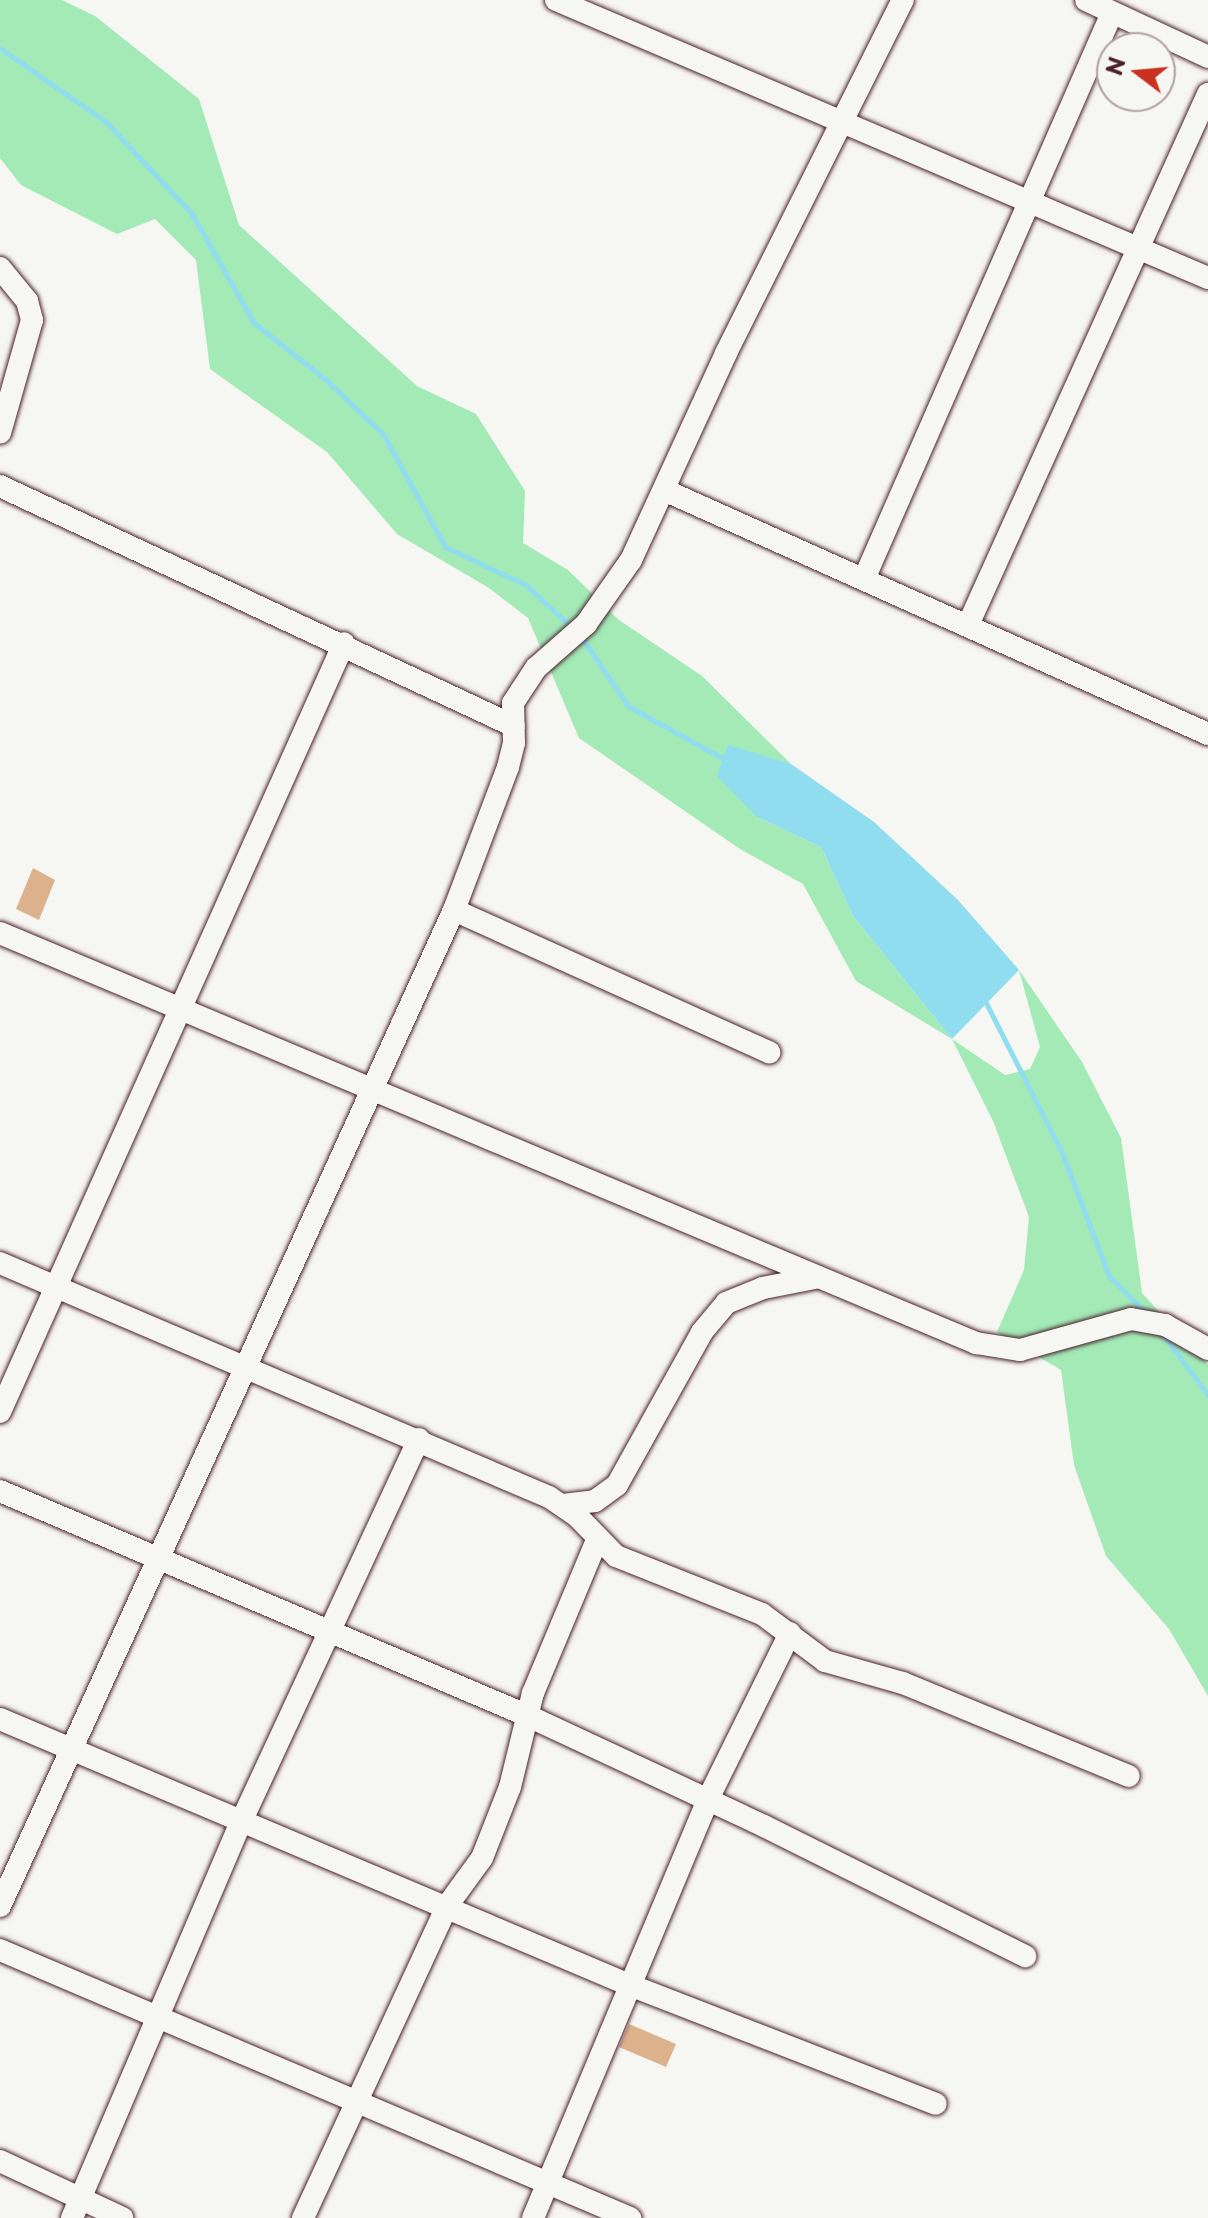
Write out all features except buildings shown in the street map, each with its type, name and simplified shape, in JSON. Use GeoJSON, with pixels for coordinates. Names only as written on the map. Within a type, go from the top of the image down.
{"type":"FeatureCollection","features":[{"type":"Feature","properties":{"kind":"street"},"geometry":{"type":"LineString","coordinates":[[556,0],[843,118],[1136,251],[1208,278]]}},
{"type":"Feature","properties":{"kind":"street"},"geometry":{"type":"LineString","coordinates":[[0,1906],[249,1369],[454,910],[508,767],[514,726],[513,703],[522,685],[586,624],[616,587],[903,0]]}},
{"type":"Feature","properties":{"kind":"street"},"geometry":{"type":"LineString","coordinates":[[1086,0],[1208,57]]}},
{"type":"Feature","properties":{"kind":"street"},"geometry":{"type":"LineString","coordinates":[[864,579],[1112,13]]}},
{"type":"Feature","properties":{"kind":"street"},"geometry":{"type":"LineString","coordinates":[[968,625],[1208,94]]}},
{"type":"Feature","properties":{"kind":"street"},"geometry":{"type":"LineString","coordinates":[[0,268],[27,301],[32,320],[0,433]]}},
{"type":"Feature","properties":{"kind":"street"},"geometry":{"type":"LineString","coordinates":[[0,486],[344,643],[514,726]]}},
{"type":"Feature","properties":{"kind":"street"},"geometry":{"type":"LineString","coordinates":[[664,490],[1208,734]]}},
{"type":"Feature","properties":{"kind":"street"},"geometry":{"type":"LineString","coordinates":[[0,1412],[344,643]]}},
{"type":"Feature","properties":{"kind":"street"},"geometry":{"type":"LineString","coordinates":[[454,910],[769,1052]]}},
{"type":"Feature","properties":{"kind":"street"},"geometry":{"type":"LineString","coordinates":[[0,933],[814,1278],[999,1349],[1020,1350],[1131,1319],[1165,1325],[1208,1349]]}},
{"type":"Feature","properties":{"kind":"street"},"geometry":{"type":"LineString","coordinates":[[0,1263],[419,1439],[563,1505],[616,1556],[762,1614],[837,1666],[903,1683],[1129,1776]]}},
{"type":"Feature","properties":{"kind":"street"},"geometry":{"type":"LineString","coordinates":[[563,1505],[595,1501],[617,1485],[702,1332],[726,1303],[763,1288],[814,1278]]}},
{"type":"Feature","properties":{"kind":"street"},"geometry":{"type":"LineString","coordinates":[[76,2208],[242,1820],[419,1439]]}},
{"type":"Feature","properties":{"kind":"street"},"geometry":{"type":"LineString","coordinates":[[0,1491],[526,1715],[708,1799],[1025,1956]]}},
{"type":"Feature","properties":{"kind":"street"},"geometry":{"type":"LineString","coordinates":[[303,2218],[447,1906],[482,1858],[510,1787],[526,1715],[597,1540]]}},
{"type":"Feature","properties":{"kind":"street"},"geometry":{"type":"LineString","coordinates":[[533,2218],[627,1984],[708,1799],[790,1633]]}},
{"type":"Feature","properties":{"kind":"street"},"geometry":{"type":"LineString","coordinates":[[0,1719],[627,1984],[936,2104]]}},
{"type":"Feature","properties":{"kind":"street"},"geometry":{"type":"LineString","coordinates":[[0,1950],[630,2218]]}},
{"type":"Feature","properties":{"kind":"street"},"geometry":{"type":"LineString","coordinates":[[0,2161],[76,2208],[122,2218]]}},
{"type":"Feature","properties":{"kind":"green space"},"geometry":{"type":"Polygon","coordinates":[[[0,0],[62,0],[95,16],[199,99],[239,225],[417,386],[476,414],[525,491],[523,543],[568,570],[619,620],[702,676],[791,764],[728,746],[757,817],[821,847],[853,916],[952,1039],[856,981],[803,884],[740,849],[579,738],[528,618],[489,588],[397,534],[327,452],[210,369],[196,260],[155,219],[117,234],[21,185],[0,158],[0,0]]]}},
{"type":"Feature","properties":{"kind":"green space"},"geometry":{"type":"Polygon","coordinates":[[[1019,970],[1082,1062],[1121,1138],[1142,1293],[1208,1365],[1208,1696],[1169,1629],[1106,1556],[1074,1465],[1061,1370],[997,1332],[1024,1270],[1029,1217],[993,1121],[952,1039],[1005,1075],[1030,1069],[1040,1047],[1019,970]]]}},
{"type":"Feature","properties":{"kind":"water"},"geometry":{"type":"Polygon","coordinates":[[[728,745],[791,764],[874,822],[958,900],[1019,970],[952,1039],[853,916],[821,847],[757,817],[717,776],[728,745]]]}},
{"type":"Feature","properties":{"kind":"waterway"},"geometry":{"type":"LineString","coordinates":[[0,48],[106,122],[192,214],[254,323],[325,379],[383,434],[445,547],[526,585],[572,628]]}},
{"type":"Feature","properties":{"kind":"waterway"},"geometry":{"type":"LineString","coordinates":[[582,638],[628,706],[729,762]]}},
{"type":"Feature","properties":{"kind":"waterway"},"geometry":{"type":"LineString","coordinates":[[984,999],[1062,1153],[1109,1276],[1147,1314]]}},
{"type":"Feature","properties":{"kind":"waterway"},"geometry":{"type":"LineString","coordinates":[[1163,1335],[1208,1395]]}}]}
